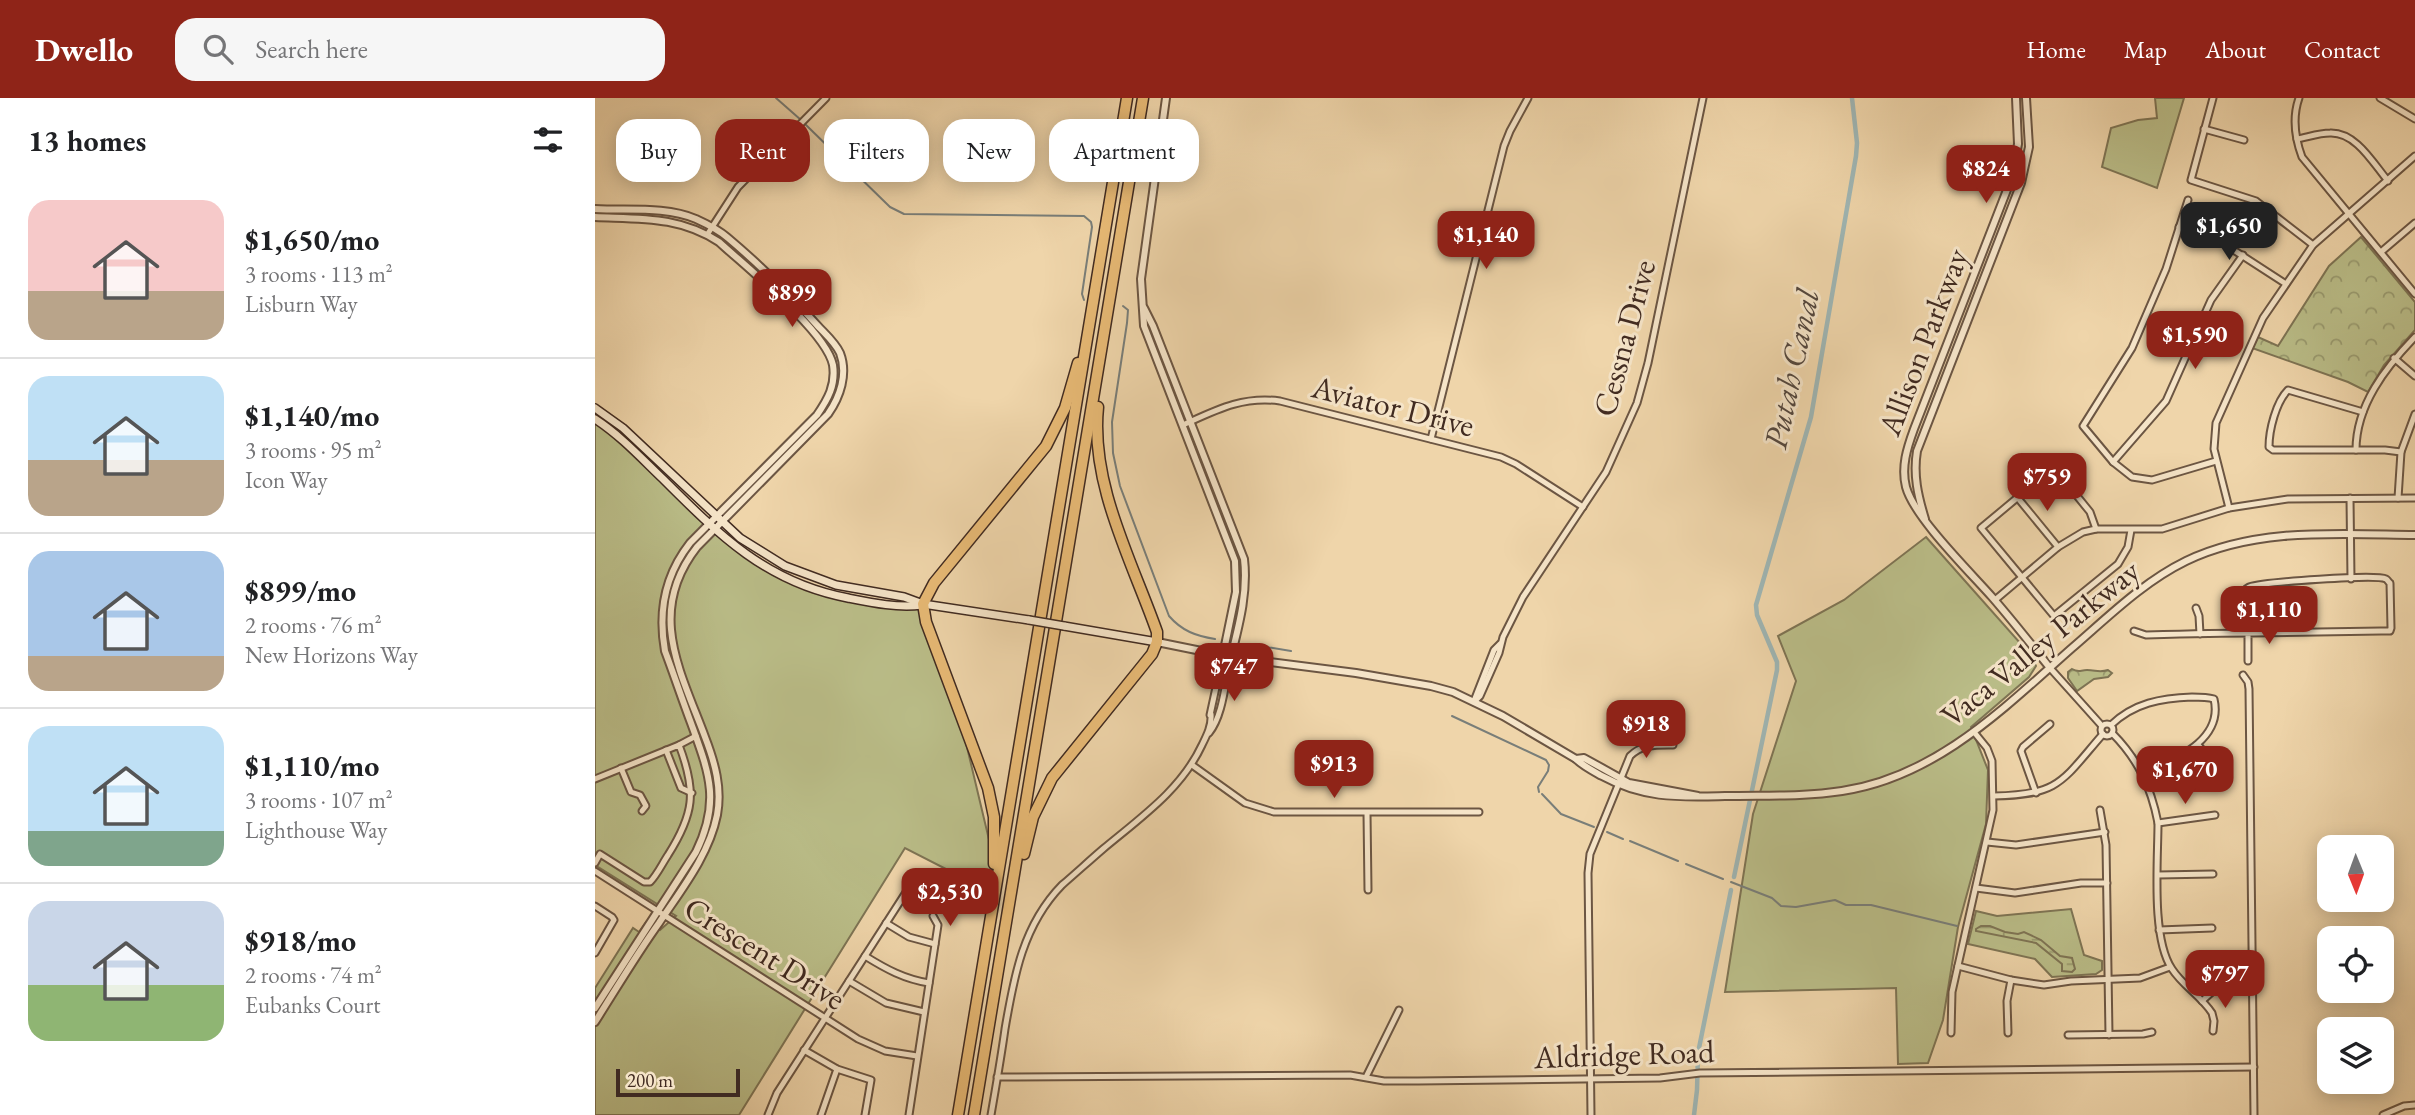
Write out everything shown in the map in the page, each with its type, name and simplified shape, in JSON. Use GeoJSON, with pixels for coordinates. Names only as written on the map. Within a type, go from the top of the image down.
{"type":"FeatureCollection","features":[{"type":"Feature","properties":{"kind":"highway"},"geometry":{"type":"LineString","coordinates":[[958,1115],[1127,98]]}},
{"type":"Feature","properties":{"kind":"highway"},"geometry":{"type":"LineString","coordinates":[[974,1115],[1143,98]]}},
{"type":"Feature","properties":{"kind":"highway"},"geometry":{"type":"LineString","coordinates":[[1012,891],[1033,817],[1052,778],[1152,654],[1157,642],[1157,632],[1098,464],[1096,424],[1107,318]]}},
{"type":"Feature","properties":{"kind":"highway"},"geometry":{"type":"LineString","coordinates":[[986,948],[995,844],[991,802],[923,614],[923,604],[934,583],[1046,446],[1065,408],[1090,326]]}},
{"type":"Feature","properties":{"kind":"main road","name":"Vaca Valley Parkway"},"geometry":{"type":"LineString","coordinates":[[595,408],[623,428],[750,545],[794,570],[836,585],[904,597],[923,604],[1157,642]]}},
{"type":"Feature","properties":{"kind":"main road","name":"Vaca Valley Parkway"},"geometry":{"type":"LineString","coordinates":[[595,419],[628,444],[711,526],[763,566],[805,587],[834,596],[905,607],[923,604]]}},
{"type":"Feature","properties":{"kind":"street"},"geometry":{"type":"LineString","coordinates":[[707,235],[739,187],[826,98]]}},
{"type":"Feature","properties":{"kind":"street"},"geometry":{"type":"LineString","coordinates":[[991,1115],[1014,978],[1023,945],[1034,922],[1062,885],[1160,803],[1192,765],[1214,727],[1219,709],[1236,592],[1235,561],[1144,326],[1142,304],[1141,279],[1166,98]]}},
{"type":"Feature","properties":{"kind":"street"},"geometry":{"type":"LineString","coordinates":[[1431,439],[1504,146],[1528,98]]}},
{"type":"Feature","properties":{"kind":"street","name":"Cessna Drive"},"geometry":{"type":"LineString","coordinates":[[1474,702],[1494,650],[1500,644],[1529,587],[1606,472],[1640,391],[1703,98]]}},
{"type":"Feature","properties":{"kind":"street","name":"Allison Parkway"},"geometry":{"type":"LineString","coordinates":[[2016,98],[2018,144],[2012,177],[1918,419],[1905,459],[1906,487],[1917,511],[2050,668]]}},
{"type":"Feature","properties":{"kind":"street","name":"Allison Parkway"},"geometry":{"type":"LineString","coordinates":[[1925,519],[1916,489],[1917,452],[2021,183],[2029,147],[2025,98]]}},
{"type":"Feature","properties":{"kind":"street"},"geometry":{"type":"LineString","coordinates":[[2213,98],[2190,180],[2256,201],[2313,245]]}},
{"type":"Feature","properties":{"kind":"street"},"geometry":{"type":"LineString","coordinates":[[2380,98],[2415,119]]}},
{"type":"Feature","properties":{"kind":"street"},"geometry":{"type":"LineString","coordinates":[[2296,100],[2295,121],[2302,157],[2415,294]]}},
{"type":"Feature","properties":{"kind":"street"},"geometry":{"type":"LineString","coordinates":[[2204,129],[2244,140]]}},
{"type":"Feature","properties":{"kind":"street"},"geometry":{"type":"LineString","coordinates":[[2297,139],[2333,132],[2344,135],[2362,149],[2388,181]]}},
{"type":"Feature","properties":{"kind":"street"},"geometry":{"type":"LineString","coordinates":[[2229,508],[2216,461],[2214,438],[2220,412],[2263,318],[2313,245],[2415,156]]}},
{"type":"Feature","properties":{"kind":"street"},"geometry":{"type":"LineString","coordinates":[[2188,200],[2166,269],[2133,348],[2083,426],[2113,462],[2132,477],[2152,480],[2216,461]]}},
{"type":"Feature","properties":{"kind":"street"},"geometry":{"type":"LineString","coordinates":[[595,209],[657,211],[694,218],[728,237],[799,304],[832,342],[840,354],[842,374],[837,401],[828,414],[680,556],[661,611],[665,652],[708,771],[710,810],[696,852],[595,1022]]}},
{"type":"Feature","properties":{"kind":"street"},"geometry":{"type":"LineString","coordinates":[[595,217],[678,223],[707,235],[742,263],[815,333],[830,355],[834,375],[831,393],[817,415],[719,519]]}},
{"type":"Feature","properties":{"kind":"street"},"geometry":{"type":"LineString","coordinates":[[2381,252],[2415,223]]}},
{"type":"Feature","properties":{"kind":"street"},"geometry":{"type":"LineString","coordinates":[[2179,227],[2215,238],[2285,284]]}},
{"type":"Feature","properties":{"kind":"street"},"geometry":{"type":"LineString","coordinates":[[2113,462],[2166,401],[2211,300],[2243,255]]}},
{"type":"Feature","properties":{"kind":"street"},"geometry":{"type":"LineString","coordinates":[[1142,304],[1244,559],[1245,580],[1207,735]]}},
{"type":"Feature","properties":{"kind":"street"},"geometry":{"type":"LineString","coordinates":[[2356,450],[2363,412],[2377,383],[2415,337]]}},
{"type":"Feature","properties":{"kind":"street"},"geometry":{"type":"LineString","coordinates":[[2395,358],[2415,376]]}},
{"type":"Feature","properties":{"kind":"street"},"geometry":{"type":"LineString","coordinates":[[2363,412],[2288,390],[2275,416],[2269,447],[2273,450],[2401,452]]}},
{"type":"Feature","properties":{"kind":"street","name":"Aviator Drive"},"geometry":{"type":"LineString","coordinates":[[1182,425],[1240,401],[1268,400],[1501,457],[1583,507]]}},
{"type":"Feature","properties":{"kind":"street"},"geometry":{"type":"LineString","coordinates":[[2398,498],[2401,452],[2415,414]]}},
{"type":"Feature","properties":{"kind":"street"},"geometry":{"type":"LineString","coordinates":[[2096,528],[2090,512],[2053,468],[1981,528],[2054,616],[2118,564],[2128,547],[2131,530]]}},
{"type":"Feature","properties":{"kind":"street"},"geometry":{"type":"LineString","coordinates":[[2017,497],[2057,547]]}},
{"type":"Feature","properties":{"kind":"street"},"geometry":{"type":"LineString","coordinates":[[2350,498],[2351,579]]}},
{"type":"Feature","properties":{"kind":"street"},"geometry":{"type":"LineString","coordinates":[[1995,600],[2057,547],[2096,528],[2162,530],[2229,508],[2288,499],[2415,498]]}},
{"type":"Feature","properties":{"kind":"street"},"geometry":{"type":"LineString","coordinates":[[595,1008],[704,852],[717,815],[719,799],[716,772],[674,652],[669,623],[671,601],[685,562],[711,526]]}},
{"type":"Feature","properties":{"kind":"street"},"geometry":{"type":"LineString","coordinates":[[1224,531],[1234,549],[1240,576],[1245,580]]}},
{"type":"Feature","properties":{"kind":"street","name":"Vaca Valley Parkway"},"geometry":{"type":"LineString","coordinates":[[1157,642],[1227,656],[1356,673],[1453,692],[1526,729],[1576,759],[1584,758],[1619,781],[1698,796],[1825,794],[1880,782],[1923,765],[1974,732],[2131,597],[2187,560],[2221,547],[2260,538],[2292,535],[2415,535]]}},
{"type":"Feature","properties":{"kind":"street"},"geometry":{"type":"LineString","coordinates":[[2134,631],[2147,635],[2248,633],[2386,632],[2391,628],[2390,583],[2387,580],[2290,580],[2249,587],[2246,589],[2248,633],[2248,661]]}},
{"type":"Feature","properties":{"kind":"street"},"geometry":{"type":"LineString","coordinates":[[2196,608],[2200,634]]}},
{"type":"Feature","properties":{"kind":"street"},"geometry":{"type":"LineString","coordinates":[[1994,796],[2036,793],[2065,778],[2103,734],[2102,726],[2050,668]]}},
{"type":"Feature","properties":{"kind":"street"},"geometry":{"type":"LineString","coordinates":[[2243,675],[2249,682],[2254,1115]]}},
{"type":"Feature","properties":{"kind":"street"},"geometry":{"type":"LineString","coordinates":[[2111,725],[2124,713],[2156,700],[2210,697],[2215,702],[2214,714],[2198,745],[2144,774]]}},
{"type":"Feature","properties":{"kind":"street"},"geometry":{"type":"LineString","coordinates":[[2102,726],[2107,723],[2111,725]]}},
{"type":"Feature","properties":{"kind":"street"},"geometry":{"type":"LineString","coordinates":[[2036,793],[2028,763],[2021,751],[2050,724]]}},
{"type":"Feature","properties":{"kind":"street"},"geometry":{"type":"LineString","coordinates":[[2111,725],[2112,733],[2130,752],[2144,774],[2153,799],[2158,823],[2159,930],[2171,967],[2212,1013],[2213,1031]]}},
{"type":"Feature","properties":{"kind":"street"},"geometry":{"type":"LineString","coordinates":[[1951,1033],[1952,992],[1987,842],[1994,796],[1992,761],[1987,748],[1974,732]]}},
{"type":"Feature","properties":{"kind":"street"},"geometry":{"type":"LineString","coordinates":[[2103,734],[2107,736],[2112,733]]}},
{"type":"Feature","properties":{"kind":"street"},"geometry":{"type":"LineString","coordinates":[[595,779],[696,736]]}},
{"type":"Feature","properties":{"kind":"street"},"geometry":{"type":"LineString","coordinates":[[595,863],[598,853],[644,882],[650,882],[680,839],[687,822],[692,793],[679,745]]}},
{"type":"Feature","properties":{"kind":"street"},"geometry":{"type":"LineString","coordinates":[[1591,1115],[1590,854],[1627,762],[1635,751],[1650,746],[1673,745]]}},
{"type":"Feature","properties":{"kind":"street"},"geometry":{"type":"LineString","coordinates":[[2198,745],[2212,761]]}},
{"type":"Feature","properties":{"kind":"street"},"geometry":{"type":"LineString","coordinates":[[667,750],[681,788],[692,793]]}},
{"type":"Feature","properties":{"kind":"street"},"geometry":{"type":"LineString","coordinates":[[1192,765],[1245,803],[1261,810],[1283,814],[1479,812]]}},
{"type":"Feature","properties":{"kind":"street"},"geometry":{"type":"LineString","coordinates":[[621,768],[631,792],[641,795],[646,806],[642,811]]}},
{"type":"Feature","properties":{"kind":"street"},"geometry":{"type":"LineString","coordinates":[[2101,810],[2105,832],[2107,883],[2109,1035]]}},
{"type":"Feature","properties":{"kind":"street"},"geometry":{"type":"LineString","coordinates":[[1367,813],[1368,890]]}},
{"type":"Feature","properties":{"kind":"street"},"geometry":{"type":"LineString","coordinates":[[2158,823],[2215,815]]}},
{"type":"Feature","properties":{"kind":"street"},"geometry":{"type":"LineString","coordinates":[[1987,842],[2016,845],[2105,832]]}},
{"type":"Feature","properties":{"kind":"street","name":"Crescent Drive"},"geometry":{"type":"LineString","coordinates":[[595,871],[858,1039],[885,1051],[917,1056]]}},
{"type":"Feature","properties":{"kind":"street"},"geometry":{"type":"LineString","coordinates":[[2158,874],[2213,874]]}},
{"type":"Feature","properties":{"kind":"street"},"geometry":{"type":"LineString","coordinates":[[768,1115],[777,1093],[886,923],[910,886],[920,880]]}},
{"type":"Feature","properties":{"kind":"street"},"geometry":{"type":"LineString","coordinates":[[1976,888],[2015,893],[2081,883],[2107,883]]}},
{"type":"Feature","properties":{"kind":"street"},"geometry":{"type":"LineString","coordinates":[[595,906],[614,920],[595,953]]}},
{"type":"Feature","properties":{"kind":"street"},"geometry":{"type":"LineString","coordinates":[[909,1115],[935,944],[937,925],[933,916]]}},
{"type":"Feature","properties":{"kind":"street"},"geometry":{"type":"LineString","coordinates":[[886,923],[909,937],[935,944]]}},
{"type":"Feature","properties":{"kind":"street"},"geometry":{"type":"LineString","coordinates":[[2159,930],[2212,928]]}},
{"type":"Feature","properties":{"kind":"street"},"geometry":{"type":"LineString","coordinates":[[865,956],[890,972],[929,983]]}},
{"type":"Feature","properties":{"kind":"street"},"geometry":{"type":"LineString","coordinates":[[1958,966],[2011,980],[2044,985],[2140,978],[2171,967]]}},
{"type":"Feature","properties":{"kind":"street"},"geometry":{"type":"LineString","coordinates":[[2008,1033],[2007,1001],[2011,980]]}},
{"type":"Feature","properties":{"kind":"street"},"geometry":{"type":"LineString","coordinates":[[849,981],[886,1003],[924,1012]]}},
{"type":"Feature","properties":{"kind":"street"},"geometry":{"type":"LineString","coordinates":[[2202,1001],[2221,984]]}},
{"type":"Feature","properties":{"kind":"street"},"geometry":{"type":"LineString","coordinates":[[1366,1077],[1399,1010]]}},
{"type":"Feature","properties":{"kind":"street"},"geometry":{"type":"LineString","coordinates":[[2068,1035],[2152,1032]]}},
{"type":"Feature","properties":{"kind":"street"},"geometry":{"type":"LineString","coordinates":[[804,1050],[837,1069],[871,1080],[865,1115]]}},
{"type":"Feature","properties":{"kind":"street","name":"Aldridge Road"},"geometry":{"type":"LineString","coordinates":[[997,1077],[1336,1075],[1398,1081],[1660,1078],[1697,1074],[2253,1067]]}},
{"type":"Feature","properties":{"kind":"street"},"geometry":{"type":"LineString","coordinates":[[821,1115],[837,1069]]}},
{"type":"Feature","properties":{"kind":"street"},"geometry":{"type":"LineString","coordinates":[[2383,1115],[2415,1105]]}},
{"type":"Feature","properties":{"kind":"green space"},"geometry":{"type":"Polygon","coordinates":[[[2155,98],[2184,98],[2157,188],[2102,167],[2111,128],[2157,118],[2155,98]]]}},
{"type":"Feature","properties":{"kind":"green space"},"geometry":{"type":"Polygon","coordinates":[[[2361,237],[2415,302],[2415,330],[2384,365],[2368,392],[2348,382],[2252,348],[2258,337],[2278,346],[2329,266],[2361,237]]]}},
{"type":"Feature","properties":{"kind":"green space"},"geometry":{"type":"Polygon","coordinates":[[[595,420],[628,444],[701,517],[777,574],[858,600],[923,604],[966,743],[991,848],[991,892],[905,848],[739,1115],[595,1115],[595,988],[633,928],[639,932],[646,922],[660,930],[676,916],[595,865],[595,420]]]}},
{"type":"Feature","properties":{"kind":"green space"},"geometry":{"type":"Polygon","coordinates":[[[1926,537],[2029,653],[2036,666],[2029,677],[1971,727],[1988,770],[1986,824],[1958,927],[1943,1020],[1928,1063],[1898,1064],[1896,988],[1725,992],[1753,814],[1796,681],[1778,636],[1844,600],[1926,537]]]}},
{"type":"Feature","properties":{"kind":"green space"},"geometry":{"type":"Polygon","coordinates":[[[2072,669],[2108,670],[2112,673],[2108,677],[2094,679],[2077,691],[2068,678],[2068,672],[2072,669]]]}},
{"type":"Feature","properties":{"kind":"green space"},"geometry":{"type":"Polygon","coordinates":[[[2071,909],[2084,955],[2102,961],[2102,970],[2096,974],[2052,977],[2035,959],[1968,944],[1976,911],[1997,916],[2071,909]]]}},
{"type":"Feature","properties":{"kind":"green space"},"geometry":{"type":"Polygon","coordinates":[[[1981,926],[2018,934],[2024,932],[2041,940],[2060,956],[2072,958],[2075,969],[2072,972],[2062,971],[2062,964],[2036,943],[1976,931],[1981,926]]]}},
{"type":"Feature","properties":{"kind":"waterway"},"geometry":{"type":"LineString","coordinates":[[776,98],[800,119]]}},
{"type":"Feature","properties":{"kind":"waterway","name":"Putah Canal"},"geometry":{"type":"LineString","coordinates":[[1734,877],[1777,670],[1777,662],[1757,615],[1756,605],[1811,417],[1856,156],[1852,98]]}},
{"type":"Feature","properties":{"kind":"waterway"},"geometry":{"type":"LineString","coordinates":[[810,129],[890,207],[904,214],[1084,216],[1091,222],[1092,227],[1082,294],[1084,300]]}},
{"type":"Feature","properties":{"kind":"waterway"},"geometry":{"type":"LineString","coordinates":[[1123,306],[1128,310],[1127,323],[1112,422],[1113,453],[1120,486],[1169,616],[1190,632],[1215,639]]}},
{"type":"Feature","properties":{"kind":"waterway"},"geometry":{"type":"LineString","coordinates":[[1248,644],[1291,651]]}},
{"type":"Feature","properties":{"kind":"waterway"},"geometry":{"type":"LineString","coordinates":[[1452,716],[1546,760],[1548,771],[1538,787],[1539,792]]}},
{"type":"Feature","properties":{"kind":"waterway"},"geometry":{"type":"LineString","coordinates":[[1542,794],[1561,814],[1594,827]]}},
{"type":"Feature","properties":{"kind":"waterway"},"geometry":{"type":"LineString","coordinates":[[1607,832],[1623,839]]}},
{"type":"Feature","properties":{"kind":"waterway"},"geometry":{"type":"LineString","coordinates":[[1630,841],[1678,861]]}},
{"type":"Feature","properties":{"kind":"waterway"},"geometry":{"type":"LineString","coordinates":[[1686,864],[1723,879]]}},
{"type":"Feature","properties":{"kind":"waterway"},"geometry":{"type":"LineString","coordinates":[[1731,882],[1772,898],[1781,906],[1796,907],[1835,900],[1846,905],[1871,905],[1957,926]]}},
{"type":"Feature","properties":{"kind":"waterway"},"geometry":{"type":"LineString","coordinates":[[1694,1115],[1698,1053],[1731,890]]}}]}
